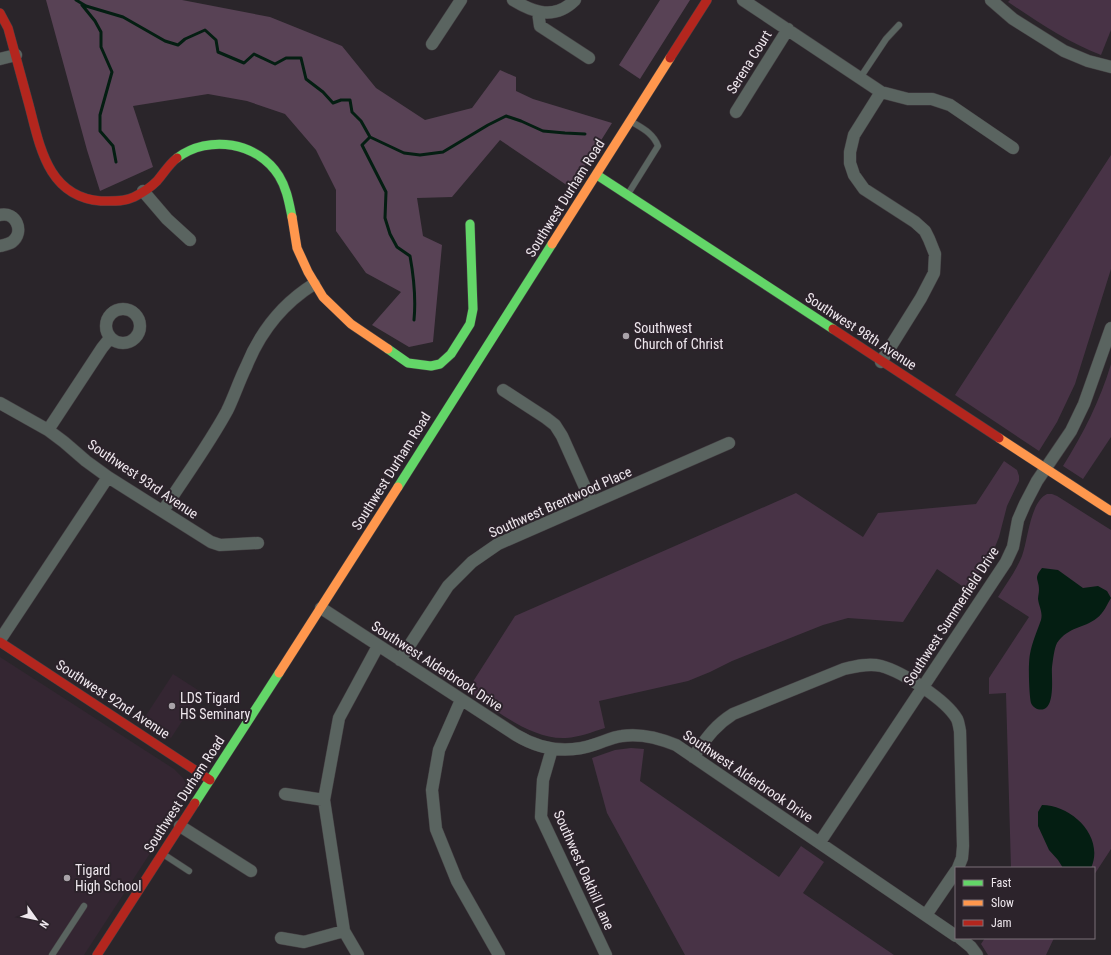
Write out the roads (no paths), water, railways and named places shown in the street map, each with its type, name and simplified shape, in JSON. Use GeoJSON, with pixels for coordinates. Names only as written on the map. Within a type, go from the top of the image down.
{"type":"FeatureCollection","features":[{"type":"Feature","properties":{"kind":"street"},"geometry":{"type":"LineString","coordinates":[[432,44],[461,0]]}},
{"type":"Feature","properties":{"kind":"street"},"geometry":{"type":"LineString","coordinates":[[513,0],[524,7],[538,12],[557,11],[575,0]]}},
{"type":"Feature","properties":{"kind":"street","name":"Southwest Durham Road"},"geometry":{"type":"LineString","coordinates":[[97,955],[321,608],[597,175],[706,0]]}},
{"type":"Feature","properties":{"kind":"street"},"geometry":{"type":"LineString","coordinates":[[743,0],[881,92],[908,99],[932,99],[950,105],[1013,148]]}},
{"type":"Feature","properties":{"kind":"street"},"geometry":{"type":"LineString","coordinates":[[991,0],[1013,19],[1064,51],[1088,61],[1111,67]]}},
{"type":"Feature","properties":{"kind":"street"},"geometry":{"type":"LineString","coordinates":[[538,12],[540,26],[589,58]]}},
{"type":"Feature","properties":{"kind":"street"},"geometry":{"type":"LineString","coordinates":[[0,13],[8,28],[16,55],[41,152],[47,167],[56,180],[67,190],[79,196],[96,201],[125,200],[136,196],[156,182],[174,160],[207,144],[228,144],[253,152],[271,165],[285,187],[288,196],[297,248],[314,284],[323,297],[350,324],[408,363],[431,366],[438,365],[446,359],[472,318],[470,224]]}},
{"type":"Feature","properties":{"kind":"street","name":"Serena Court"},"geometry":{"type":"LineString","coordinates":[[736,112],[788,29]]}},
{"type":"Feature","properties":{"kind":"street"},"geometry":{"type":"LineString","coordinates":[[0,59],[16,55]]}},
{"type":"Feature","properties":{"kind":"street"},"geometry":{"type":"LineString","coordinates":[[881,92],[854,135],[850,152],[850,163],[854,175],[864,189],[915,222],[925,231],[935,254],[934,273],[921,298],[882,362]]}},
{"type":"Feature","properties":{"kind":"street","name":"Southwest 98th Avenue"},"geometry":{"type":"LineString","coordinates":[[597,175],[1111,511]]}},
{"type":"Feature","properties":{"kind":"street"},"geometry":{"type":"LineString","coordinates":[[143,191],[167,219],[190,240]]}},
{"type":"Feature","properties":{"kind":"street"},"geometry":{"type":"LineString","coordinates":[[0,215],[8,215],[14,218],[18,224],[16,238],[11,242],[0,246]]}},
{"type":"Feature","properties":{"kind":"street"},"geometry":{"type":"LineString","coordinates":[[163,511],[227,411],[252,351],[262,335],[272,320],[285,306],[300,293],[314,284]]}},
{"type":"Feature","properties":{"kind":"street","name":"Southwest Summerfield Drive"},"geometry":{"type":"LineString","coordinates":[[820,842],[1006,562],[1013,547],[1018,520],[1024,504],[1037,481],[1071,431],[1084,404],[1111,328]]}},
{"type":"Feature","properties":{"kind":"street"},"geometry":{"type":"LineString","coordinates":[[48,430],[110,338]]}},
{"type":"Feature","properties":{"kind":"street"},"geometry":{"type":"LineString","coordinates":[[503,390],[555,425],[562,436],[592,503]]}},
{"type":"Feature","properties":{"kind":"street","name":"Southwest 93rd Avenue"},"geometry":{"type":"LineString","coordinates":[[0,402],[48,430],[86,462],[215,544],[228,545],[258,543]]}},
{"type":"Feature","properties":{"kind":"street","name":"Southwest Brentwood Place"},"geometry":{"type":"LineString","coordinates":[[400,660],[448,586],[472,562],[498,544],[729,443]]}},
{"type":"Feature","properties":{"kind":"street"},"geometry":{"type":"LineString","coordinates":[[0,641],[108,477]]}},
{"type":"Feature","properties":{"kind":"street","name":"Southwest Alderbrook Drive"},"geometry":{"type":"LineString","coordinates":[[321,608],[524,740],[552,749],[564,750],[577,749],[624,735],[637,735],[666,741],[676,746],[820,842],[955,935]]}},
{"type":"Feature","properties":{"kind":"street","name":"Southwest 92nd Avenue"},"geometry":{"type":"LineString","coordinates":[[0,641],[210,780]]}},
{"type":"Feature","properties":{"kind":"street"},"geometry":{"type":"LineString","coordinates":[[358,955],[344,931],[324,800],[339,718],[378,646]]}},
{"type":"Feature","properties":{"kind":"street"},"geometry":{"type":"LineString","coordinates":[[693,757],[710,732],[721,721],[733,714],[844,669],[857,666],[880,666],[908,678],[948,708],[958,720],[960,731],[963,846],[962,858],[958,867]]}},
{"type":"Feature","properties":{"kind":"street"},"geometry":{"type":"LineString","coordinates":[[461,700],[439,750],[432,790],[436,829],[457,881],[499,955]]}},
{"type":"Feature","properties":{"kind":"street","name":"Southwest Oakhill Lane"},"geometry":{"type":"LineString","coordinates":[[552,749],[543,780],[542,817],[606,955]]}},
{"type":"Feature","properties":{"kind":"street"},"geometry":{"type":"LineString","coordinates":[[285,794],[324,800]]}},
{"type":"Feature","properties":{"kind":"street"},"geometry":{"type":"LineString","coordinates":[[180,826],[251,871]]}},
{"type":"Feature","properties":{"kind":"street"},"geometry":{"type":"LineString","coordinates":[[926,915],[955,872]]}},
{"type":"Feature","properties":{"kind":"street"},"geometry":{"type":"LineString","coordinates":[[281,938],[304,942],[344,931]]}},
{"type":"Feature","properties":{"kind":"street"},"geometry":{"type":"LineString","coordinates":[[961,939],[971,947],[977,955]]}},
{"type":"Feature","properties":{"kind":"lane"},"geometry":{"type":"LineString","coordinates":[[860,78],[886,39],[899,25]]}},
{"type":"Feature","properties":{"kind":"lane"},"geometry":{"type":"LineString","coordinates":[[628,194],[658,146],[655,138],[650,133],[630,121]]}},
{"type":"Feature","properties":{"kind":"lane"},"geometry":{"type":"LineString","coordinates":[[162,854],[189,871]]}},
{"type":"Feature","properties":{"kind":"lane"},"geometry":{"type":"LineString","coordinates":[[52,955],[84,906]]}},
{"type":"Feature","properties":{"kind":"waterway"},"geometry":{"type":"LineString","coordinates":[[76,0],[86,6],[123,17],[165,41],[178,45],[185,39],[205,30],[216,40],[218,52],[244,63],[254,54],[275,64],[286,58],[301,58],[306,79],[323,92],[333,103],[341,100],[350,100],[352,112],[361,121],[370,137],[362,145],[386,192],[385,218],[390,234],[397,247],[410,256],[413,272],[415,304],[414,320]]}},
{"type":"Feature","properties":{"kind":"waterway"},"geometry":{"type":"LineString","coordinates":[[82,5],[95,21],[101,32],[101,47],[112,72],[100,115],[100,131],[113,146],[116,162]]}},
{"type":"Feature","properties":{"kind":"waterway"},"geometry":{"type":"LineString","coordinates":[[370,137],[404,153],[420,155],[443,152],[506,116],[543,131],[585,134]]}},
{"type":"Feature","properties":{"kind":"place","name":"Southwest Church of Christ"},"geometry":{"type":"Point","coordinates":[626,336]}},
{"type":"Feature","properties":{"kind":"place","name":"LDS Tigard HS Seminary"},"geometry":{"type":"Point","coordinates":[172,706]}},
{"type":"Feature","properties":{"kind":"place","name":"Tigard High School"},"geometry":{"type":"Point","coordinates":[67,878]}}]}
